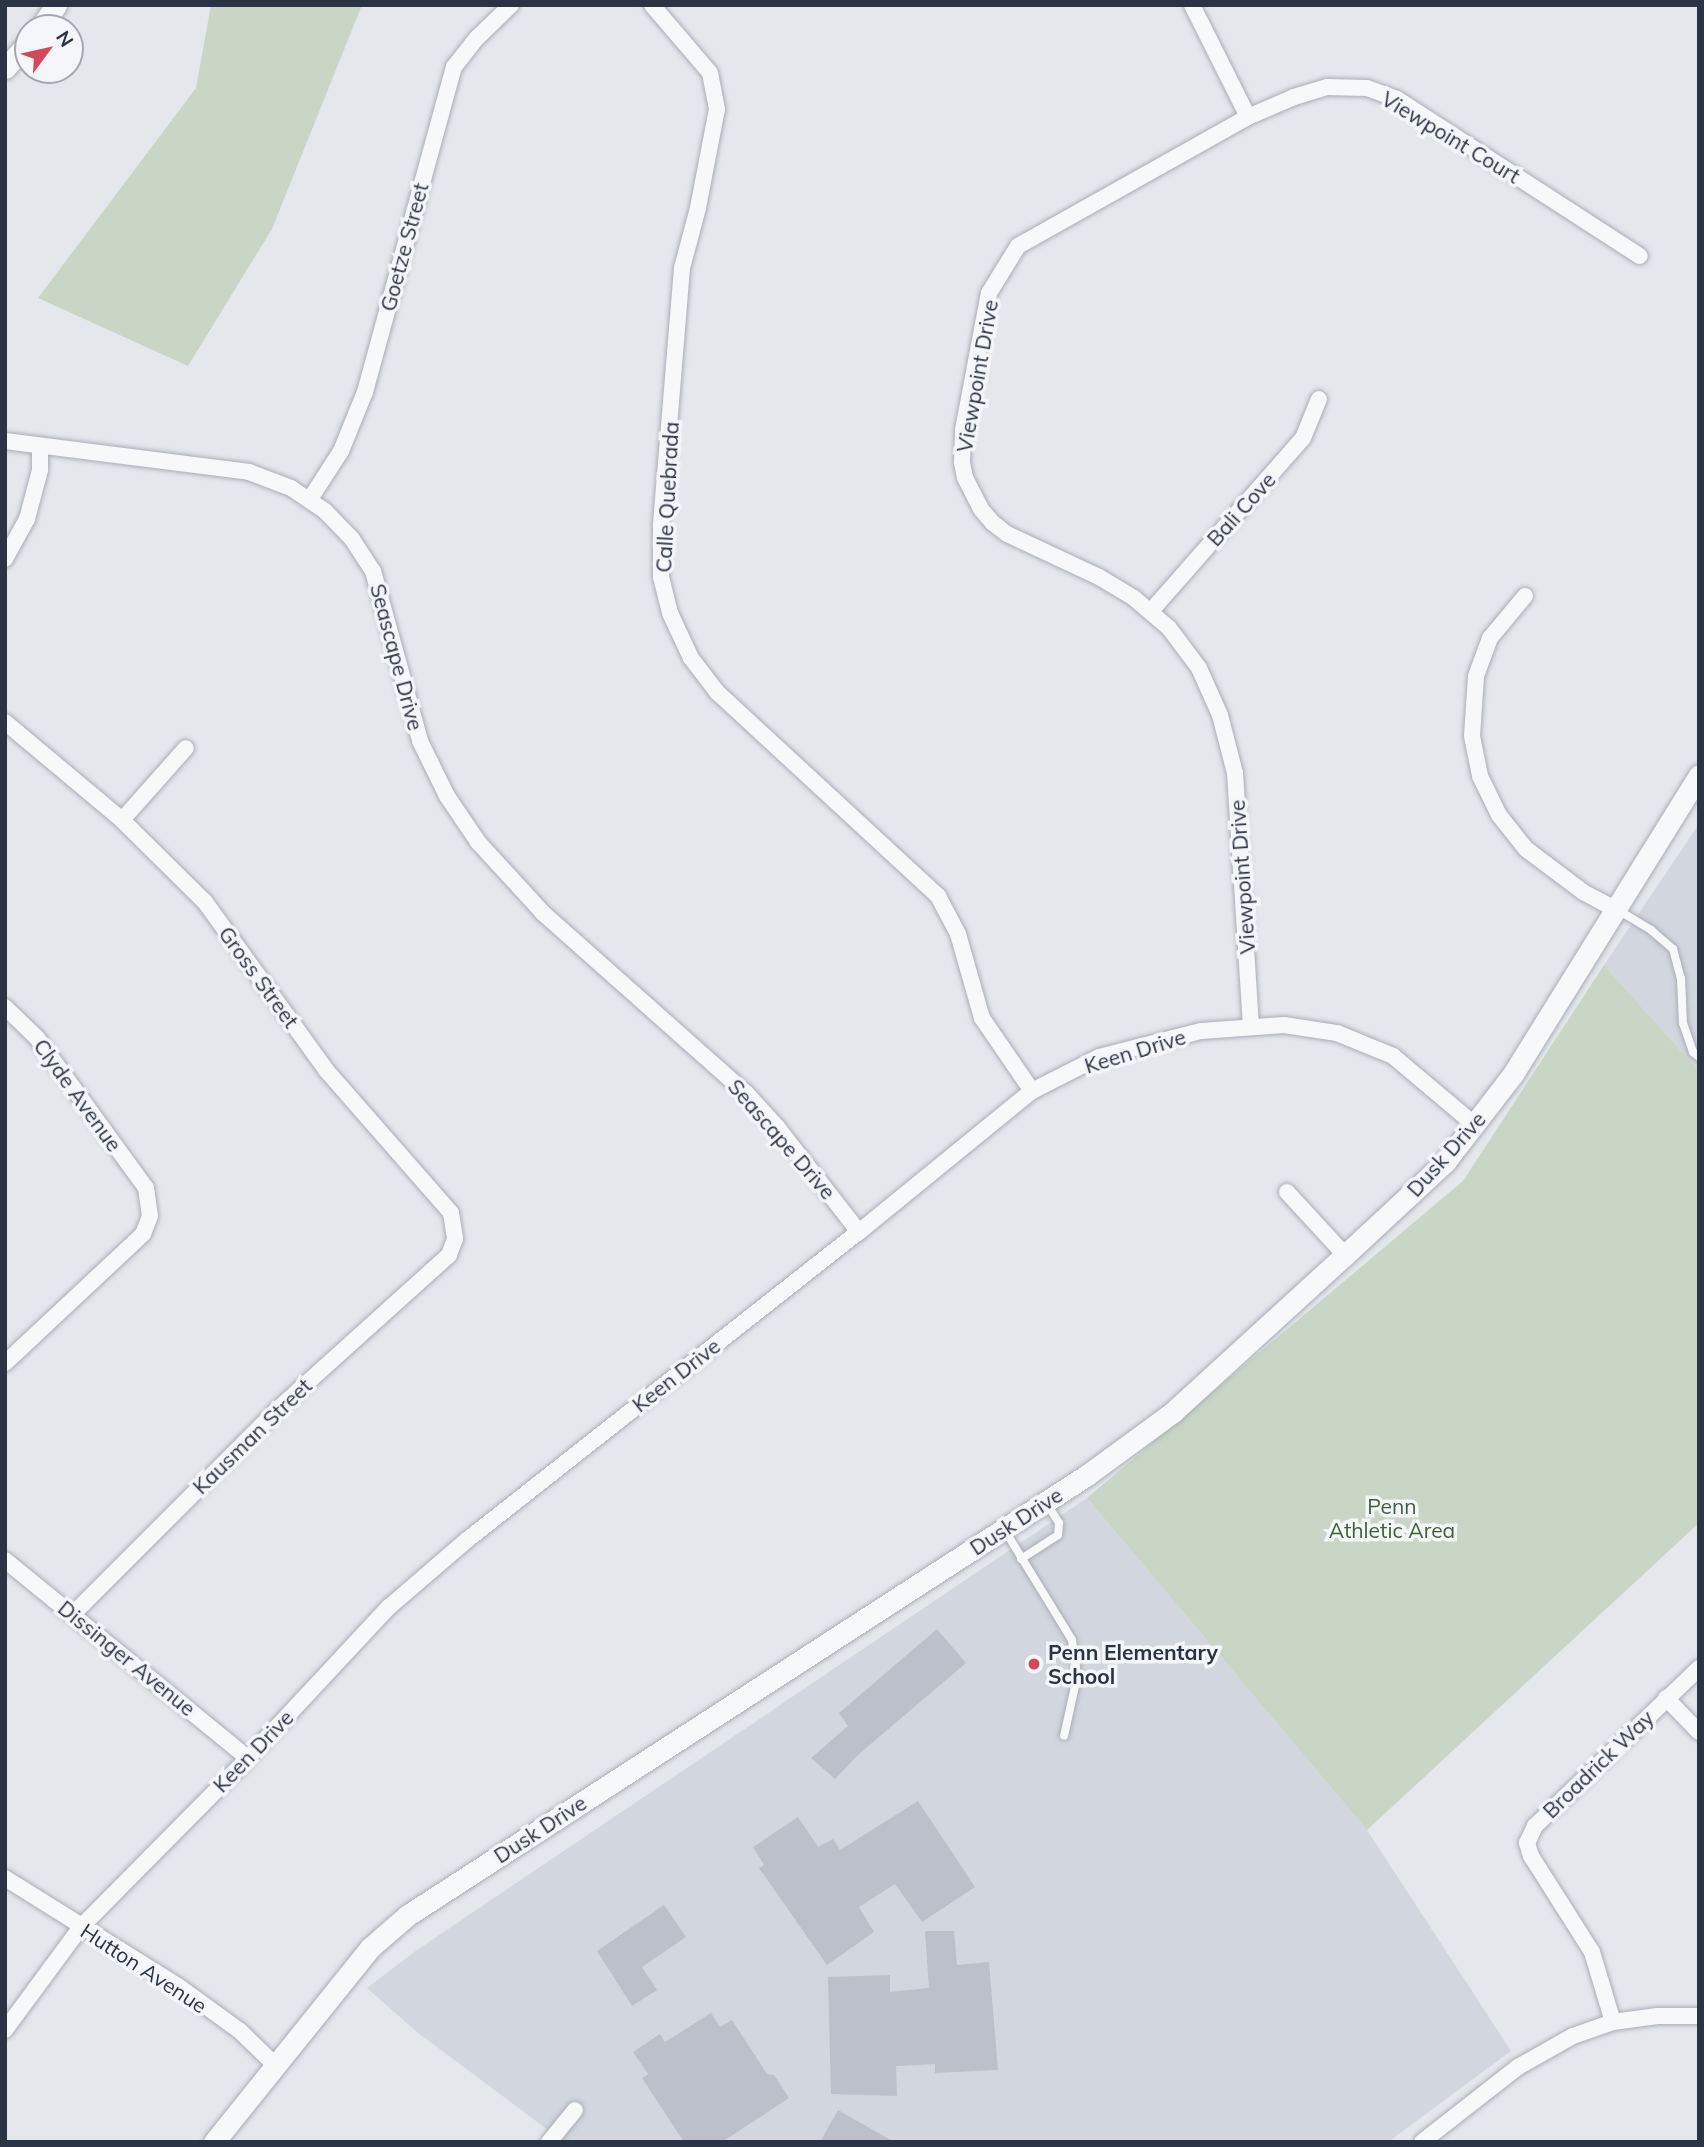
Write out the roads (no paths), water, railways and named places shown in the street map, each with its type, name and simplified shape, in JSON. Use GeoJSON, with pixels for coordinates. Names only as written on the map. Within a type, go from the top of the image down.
{"type":"FeatureCollection","features":[{"type":"Feature","properties":{"kind":"street","name":"Goetze Street"},"geometry":{"type":"LineString","coordinates":[[310,499],[341,451],[365,393],[454,67],[477,37],[511,5]]}},
{"type":"Feature","properties":{"kind":"street","name":"Calle Quebrada"},"geometry":{"type":"LineString","coordinates":[[652,5],[710,73],[717,108],[682,275],[661,526],[661,577],[670,613],[685,648],[717,692],[938,896],[958,934],[982,1018],[1032,1091]]}},
{"type":"Feature","properties":{"kind":"street"},"geometry":{"type":"LineString","coordinates":[[1192,5],[1248,117]]}},
{"type":"Feature","properties":{"kind":"street","name":"Viewpoint Court"},"geometry":{"type":"LineString","coordinates":[[1248,117],[1294,97],[1327,88],[1367,88],[1397,99],[1640,256]]}},
{"type":"Feature","properties":{"kind":"street","name":"Viewpoint Drive"},"geometry":{"type":"LineString","coordinates":[[1248,117],[1018,246],[989,293],[961,446],[965,478],[981,509],[1007,534],[1099,577],[1151,611],[1185,647],[1211,691],[1235,773],[1251,1027]]}},
{"type":"Feature","properties":{"kind":"street","name":"Bali Cove"},"geometry":{"type":"LineString","coordinates":[[1151,611],[1303,438],[1319,399]]}},
{"type":"Feature","properties":{"kind":"street","name":"Seascape Drive"},"geometry":{"type":"LineString","coordinates":[[5,441],[249,472],[270,478],[310,499],[340,524],[373,571],[420,741],[447,796],[478,842],[543,913],[746,1093],[778,1127],[859,1232]]}},
{"type":"Feature","properties":{"kind":"street"},"geometry":{"type":"LineString","coordinates":[[5,559],[15,546],[27,519],[40,470],[40,446]]}},
{"type":"Feature","properties":{"kind":"street"},"geometry":{"type":"LineString","coordinates":[[1525,596],[1490,638],[1476,676],[1472,736],[1480,776],[1499,815],[1526,849],[1583,892],[1615,909]]}},
{"type":"Feature","properties":{"kind":"street","name":"Gross Street"},"geometry":{"type":"LineString","coordinates":[[5,722],[122,820],[205,902],[326,1070],[451,1213],[455,1239],[449,1255],[438,1264]]}},
{"type":"Feature","properties":{"kind":"street"},"geometry":{"type":"LineString","coordinates":[[122,820],[186,748]]}},
{"type":"Feature","properties":{"kind":"street","name":"Dusk Drive"},"geometry":{"type":"LineString","coordinates":[[214,2142],[371,1947],[408,1915],[1046,1502],[1173,1412],[1345,1255],[1445,1162],[1513,1074],[1699,775]]}},
{"type":"Feature","properties":{"kind":"street","name":"Clyde Avenue"},"geometry":{"type":"LineString","coordinates":[[5,1007],[37,1038],[146,1188],[150,1216],[143,1234],[5,1363]]}},
{"type":"Feature","properties":{"kind":"street","name":"Keen Drive"},"geometry":{"type":"LineString","coordinates":[[5,2030],[81,1927],[248,1758],[389,1607],[447,1557],[859,1232],[1032,1091],[1099,1057],[1201,1031],[1284,1025],[1337,1033],[1394,1056],[1475,1125]]}},
{"type":"Feature","properties":{"kind":"street"},"geometry":{"type":"LineString","coordinates":[[1287,1192],[1345,1255]]}},
{"type":"Feature","properties":{"kind":"street","name":"Kausman Street"},"geometry":{"type":"LineString","coordinates":[[73,1614],[278,1409],[438,1264]]}},
{"type":"Feature","properties":{"kind":"street","name":"Dissinger Avenue"},"geometry":{"type":"LineString","coordinates":[[5,1560],[248,1758]]}},
{"type":"Feature","properties":{"kind":"street","name":"Broadrick Way"},"geometry":{"type":"LineString","coordinates":[[1613,2022],[1592,1952],[1531,1856],[1527,1843],[1535,1826],[1699,1668]]}},
{"type":"Feature","properties":{"kind":"street"},"geometry":{"type":"LineString","coordinates":[[1666,1698],[1699,1732]]}},
{"type":"Feature","properties":{"kind":"street","name":"Hutton Avenue"},"geometry":{"type":"LineString","coordinates":[[5,1878],[178,1986],[240,2031],[277,2067]]}},
{"type":"Feature","properties":{"kind":"street"},"geometry":{"type":"LineString","coordinates":[[1422,2142],[1518,2067],[1573,2036],[1613,2022],[1658,2016],[1699,2016]]}},
{"type":"Feature","properties":{"kind":"street"},"geometry":{"type":"LineString","coordinates":[[549,2142],[575,2110]]}},
{"type":"Feature","properties":{"kind":"lane"},"geometry":{"type":"LineString","coordinates":[[1615,909],[1651,930],[1673,949],[1681,978],[1683,1023],[1693,1052],[1699,1057]]}},
{"type":"Feature","properties":{"kind":"lane"},"geometry":{"type":"LineString","coordinates":[[1021,1559],[1058,1535],[1059,1523],[1046,1502]]}},
{"type":"Feature","properties":{"kind":"lane"},"geometry":{"type":"LineString","coordinates":[[1003,1530],[1072,1640],[1077,1677],[1064,1736]]}},
{"type":"Feature","properties":{"kind":"place","name":"Penn Elementary School"},"geometry":{"type":"Point","coordinates":[1034,1664]}},
{"type":"Feature","properties":{"kind":"park label","name":"Penn Athletic Area"},"geometry":{"type":"Point","coordinates":[1392,1518]}}]}
